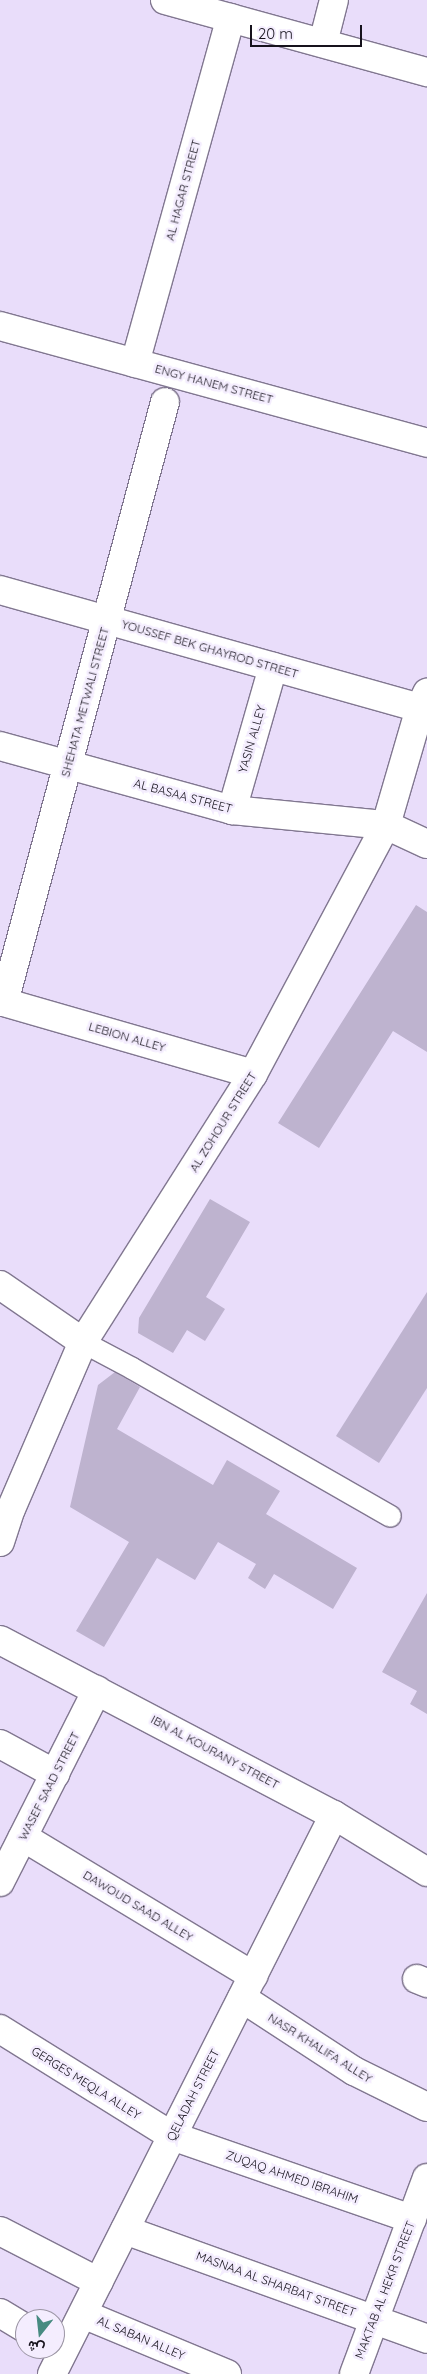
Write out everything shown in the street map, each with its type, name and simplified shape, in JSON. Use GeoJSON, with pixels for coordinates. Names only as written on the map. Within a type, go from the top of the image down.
{"type":"FeatureCollection","features":[{"type":"Feature","properties":{"kind":"street"},"geometry":{"type":"LineString","coordinates":[[165,0],[427,72]]}},
{"type":"Feature","properties":{"kind":"street"},"geometry":{"type":"LineString","coordinates":[[323,43],[334,0]]}},
{"type":"Feature","properties":{"kind":"street","name":"AL HAGAR STREET"},"geometry":{"type":"LineString","coordinates":[[135,363],[231,18]]}},
{"type":"Feature","properties":{"kind":"street","name":"ENGY HANEM STREET"},"geometry":{"type":"LineString","coordinates":[[0,326],[427,443]]}},
{"type":"Feature","properties":{"kind":"street","name":"SHEHATA METWALI STREET"},"geometry":{"type":"LineString","coordinates":[[2,1001],[68,765],[165,402]]}},
{"type":"Feature","properties":{"kind":"street","name":"YOUSSEF BEK GHAYROD STREET"},"geometry":{"type":"LineString","coordinates":[[0,590],[273,667],[424,700]]}},
{"type":"Feature","properties":{"kind":"street","name":"YASIN ALLEY"},"geometry":{"type":"LineString","coordinates":[[232,810],[273,667]]}},
{"type":"Feature","properties":{"kind":"street","name":"AL ZOHOUR STREET"},"geometry":{"type":"LineString","coordinates":[[0,1542],[5,1506],[84,1342],[253,1074],[386,825],[424,700]]}},
{"type":"Feature","properties":{"kind":"street","name":"AL BASAA STREET"},"geometry":{"type":"LineString","coordinates":[[0,746],[232,810],[386,825],[427,844]]}},
{"type":"Feature","properties":{"kind":"street","name":"LEBION ALLEY"},"geometry":{"type":"LineString","coordinates":[[2,1001],[253,1074]]}},
{"type":"Feature","properties":{"kind":"street"},"geometry":{"type":"LineString","coordinates":[[0,1285],[84,1342]]}},
{"type":"Feature","properties":{"kind":"street","name":"IBN AL KOURANY STREET"},"geometry":{"type":"LineString","coordinates":[[0,1640],[334,1815],[427,1872]]}},
{"type":"Feature","properties":{"kind":"street","name":"WASEF SAAD STREET"},"geometry":{"type":"LineString","coordinates":[[0,1882],[98,1690]]}},
{"type":"Feature","properties":{"kind":"street"},"geometry":{"type":"LineString","coordinates":[[0,1744],[55,1774]]}},
{"type":"Feature","properties":{"kind":"street","name":"QELADAH STREET"},"geometry":{"type":"LineString","coordinates":[[65,2344],[83,2314],[334,1815]]}},
{"type":"Feature","properties":{"kind":"street","name":"DAWOUD SAAD ALLEY"},"geometry":{"type":"LineString","coordinates":[[23,1837],[247,1987]]}},
{"type":"Feature","properties":{"kind":"street","name":"NASR KHALIFA ALLEY"},"geometry":{"type":"LineString","coordinates":[[247,1987],[354,2071],[427,2107]]}},
{"type":"Feature","properties":{"kind":"street","name":"GERGES MEQLA ALLEY"},"geometry":{"type":"LineString","coordinates":[[0,2030],[172,2136]]}},
{"type":"Feature","properties":{"kind":"street","name":"ZUQAQ AHMED IBRAHIM"},"geometry":{"type":"LineString","coordinates":[[172,2136],[412,2219]]}},
{"type":"Feature","properties":{"kind":"street","name":"MAKTAB AL HEKR STREET"},"geometry":{"type":"LineString","coordinates":[[354,2374],[427,2178]]}},
{"type":"Feature","properties":{"kind":"street","name":"MASNAA AL SHARBAT STREET"},"geometry":{"type":"LineString","coordinates":[[125,2230],[427,2339]]}},
{"type":"Feature","properties":{"kind":"street"},"geometry":{"type":"LineString","coordinates":[[0,2231],[99,2282]]}},
{"type":"Feature","properties":{"kind":"street"},"geometry":{"type":"LineString","coordinates":[[0,2313],[15,2322]]}},
{"type":"Feature","properties":{"kind":"street","name":"AL SABAN ALLEY"},"geometry":{"type":"LineString","coordinates":[[83,2314],[227,2374]]}},
{"type":"Feature","properties":{"kind":"lane"},"geometry":{"type":"LineString","coordinates":[[84,1342],[390,1516]]}},
{"type":"Feature","properties":{"kind":"building"},"geometry":{"type":"Polygon","coordinates":[[[416,905],[427,912],[427,1052],[393,1031],[319,1148],[278,1123],[416,905]]]}},
{"type":"Feature","properties":{"kind":"building"},"geometry":{"type":"Polygon","coordinates":[[[210,1199],[250,1222],[206,1297],[225,1309],[205,1341],[187,1330],[173,1353],[138,1333],[139,1318],[210,1199]]]}},
{"type":"Feature","properties":{"kind":"building"},"geometry":{"type":"Polygon","coordinates":[[[427,1292],[427,1388],[379,1463],[336,1436],[427,1292]]]}},
{"type":"Feature","properties":{"kind":"building"},"geometry":{"type":"Polygon","coordinates":[[[115,1372],[140,1387],[117,1429],[213,1485],[227,1460],[280,1491],[266,1514],[357,1568],[333,1609],[274,1574],[265,1589],[248,1578],[256,1564],[218,1542],[195,1580],[157,1558],[104,1647],[76,1631],[129,1542],[70,1507],[98,1385],[115,1372]]]}},
{"type":"Feature","properties":{"kind":"building"},"geometry":{"type":"Polygon","coordinates":[[[427,1593],[427,1714],[410,1704],[417,1691],[382,1672],[427,1593]]]}}]}
